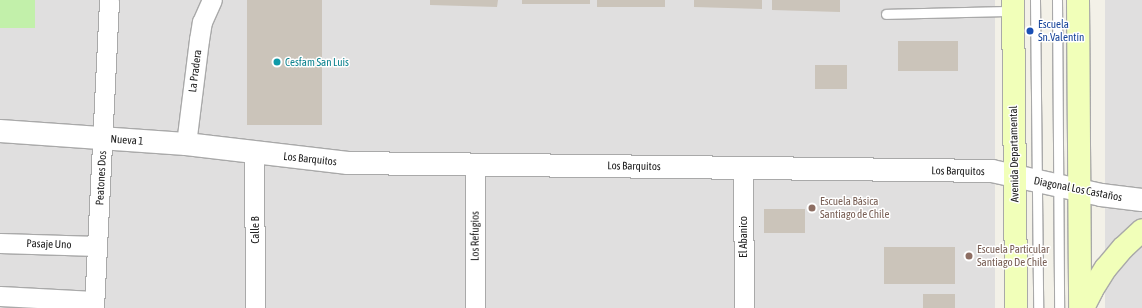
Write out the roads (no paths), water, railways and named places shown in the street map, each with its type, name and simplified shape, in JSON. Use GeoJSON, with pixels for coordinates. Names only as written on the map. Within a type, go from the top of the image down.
{"type":"FeatureCollection","features":[{"type":"Feature","properties":{"kind":"main road"},"geometry":{"type":"LineString","coordinates":[[1078,0],[1082,308]]}},
{"type":"Feature","properties":{"kind":"main road","name":"Avenida Departamental"},"geometry":{"type":"LineString","coordinates":[[1013,6],[1016,308]]}},
{"type":"Feature","properties":{"kind":"main road"},"geometry":{"type":"LineString","coordinates":[[1082,308],[1106,268],[1142,230]]}},
{"type":"Feature","properties":{"kind":"street","name":"Peatones Dos"},"geometry":{"type":"LineString","coordinates":[[94,304],[109,0]]}},
{"type":"Feature","properties":{"kind":"street","name":"La Pradera"},"geometry":{"type":"LineString","coordinates":[[186,144],[202,22],[212,0]]}},
{"type":"Feature","properties":{"kind":"street","name":"Nueva 1"},"geometry":{"type":"LineString","coordinates":[[0,131],[186,144],[254,153]]}},
{"type":"Feature","properties":{"kind":"street","name":"Los Barquitos"},"geometry":{"type":"LineString","coordinates":[[254,153],[348,163],[992,171],[1015,177]]}},
{"type":"Feature","properties":{"kind":"street","name":"Calle B"},"geometry":{"type":"LineString","coordinates":[[254,153],[255,308]]}},
{"type":"Feature","properties":{"kind":"street","name":"Los Refugios"},"geometry":{"type":"LineString","coordinates":[[475,164],[475,308]]}},
{"type":"Feature","properties":{"kind":"street","name":"El Abanico"},"geometry":{"type":"LineString","coordinates":[[743,167],[744,308]]}},
{"type":"Feature","properties":{"kind":"street","name":"Diagonal Los Castaños"},"geometry":{"type":"LineString","coordinates":[[1015,177],[1080,191],[1142,200]]}},
{"type":"Feature","properties":{"kind":"street","name":"Pasaje Uno"},"geometry":{"type":"LineString","coordinates":[[0,243],[97,246]]}},
{"type":"Feature","properties":{"kind":"street"},"geometry":{"type":"LineString","coordinates":[[0,296],[94,304]]}},
{"type":"Feature","properties":{"kind":"lane"},"geometry":{"type":"LineString","coordinates":[[1035,0],[1038,308]]}},
{"type":"Feature","properties":{"kind":"lane"},"geometry":{"type":"LineString","coordinates":[[1057,0],[1059,308]]}},
{"type":"Feature","properties":{"kind":"lane"},"geometry":{"type":"LineString","coordinates":[[886,14],[1013,6]]}},
{"type":"Feature","properties":{"kind":"place","name":"Escuela Sn.Valentín"},"geometry":{"type":"Point","coordinates":[1030,31]}},
{"type":"Feature","properties":{"kind":"place","name":"Cesfam San Luis"},"geometry":{"type":"Point","coordinates":[277,62]}},
{"type":"Feature","properties":{"kind":"place","name":"Escuela Básica Santiago de Chile"},"geometry":{"type":"Point","coordinates":[812,208]}},
{"type":"Feature","properties":{"kind":"place","name":"Escuela Particular Santiago De Chile"},"geometry":{"type":"Point","coordinates":[969,256]}}]}
